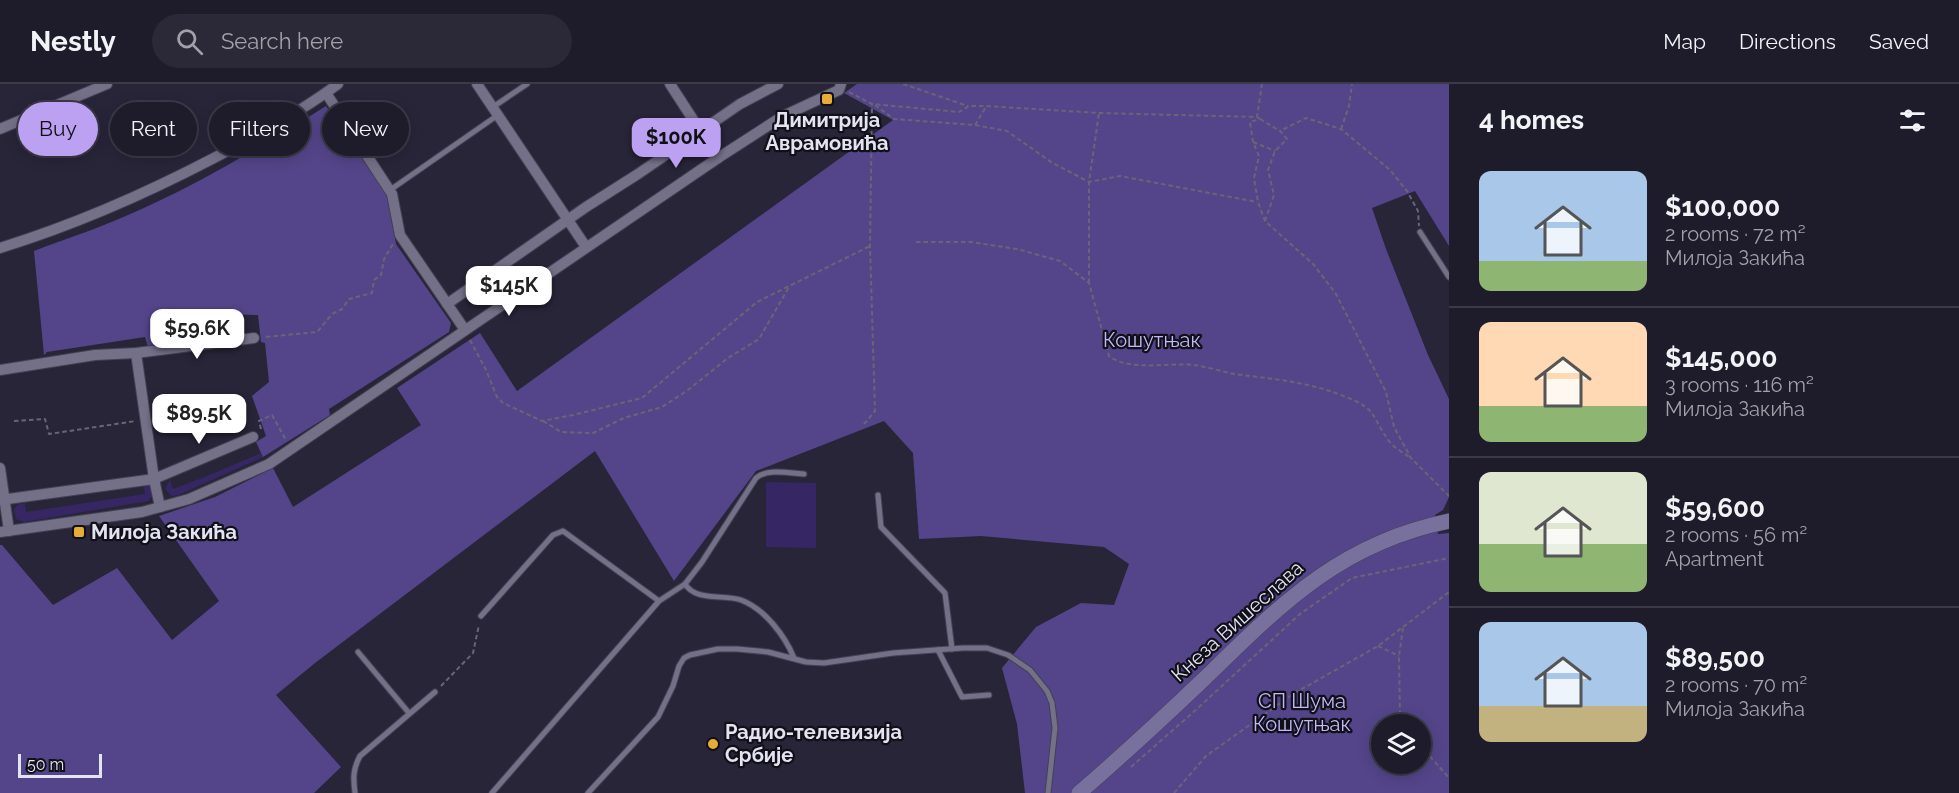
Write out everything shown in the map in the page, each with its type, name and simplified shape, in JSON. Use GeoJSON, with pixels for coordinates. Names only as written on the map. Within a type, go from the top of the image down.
{"type":"FeatureCollection","features":[{"type":"Feature","properties":{"kind":"main road","name":"Кнеза Вишеслава"},"geometry":{"type":"LineString","coordinates":[[1079,793],[1123,755],[1265,619],[1321,574],[1353,555],[1390,538],[1449,521]]}},
{"type":"Feature","properties":{"kind":"street"},"geometry":{"type":"LineString","coordinates":[[0,129],[107,84]]}},
{"type":"Feature","properties":{"kind":"street"},"geometry":{"type":"LineString","coordinates":[[0,248],[81,220],[174,179],[240,145],[338,84]]}},
{"type":"Feature","properties":{"kind":"street"},"geometry":{"type":"LineString","coordinates":[[477,84],[586,247]]}},
{"type":"Feature","properties":{"kind":"street"},"geometry":{"type":"LineString","coordinates":[[670,84],[718,158]]}},
{"type":"Feature","properties":{"kind":"street"},"geometry":{"type":"LineString","coordinates":[[447,304],[568,219],[740,104],[778,84]]}},
{"type":"Feature","properties":{"kind":"street"},"geometry":{"type":"LineString","coordinates":[[0,468],[5,531],[80,522],[160,507],[224,485],[269,464],[718,158],[783,116],[841,86]]}},
{"type":"Feature","properties":{"kind":"street"},"geometry":{"type":"LineString","coordinates":[[326,93],[390,190],[400,235],[465,330]]}},
{"type":"Feature","properties":{"kind":"street"},"geometry":{"type":"LineString","coordinates":[[0,370],[95,355],[136,353],[254,338]]}},
{"type":"Feature","properties":{"kind":"street"},"geometry":{"type":"LineString","coordinates":[[136,353],[160,507]]}},
{"type":"Feature","properties":{"kind":"street"},"geometry":{"type":"LineString","coordinates":[[2,500],[154,478],[254,434]]}},
{"type":"Feature","properties":{"kind":"lane"},"geometry":{"type":"LineString","coordinates":[[390,190],[495,111],[526,84]]}},
{"type":"Feature","properties":{"kind":"lane"},"geometry":{"type":"LineString","coordinates":[[1420,232],[1449,277]]}},
{"type":"Feature","properties":{"kind":"lane"},"geometry":{"type":"LineString","coordinates":[[492,793],[659,601],[685,584],[702,562],[756,478],[761,473],[804,474]]}},
{"type":"Feature","properties":{"kind":"lane"},"geometry":{"type":"LineString","coordinates":[[878,495],[881,527],[945,593],[952,649]]}},
{"type":"Feature","properties":{"kind":"lane"},"geometry":{"type":"LineString","coordinates":[[481,616],[553,535],[563,531],[659,601]]}},
{"type":"Feature","properties":{"kind":"lane"},"geometry":{"type":"LineString","coordinates":[[685,584],[691,592],[697,594],[735,598],[748,603],[779,631],[794,658]]}},
{"type":"Feature","properties":{"kind":"lane"},"geometry":{"type":"LineString","coordinates":[[588,793],[658,717],[674,686],[679,666],[686,657],[706,650],[737,649],[768,652],[814,663],[824,663],[893,653],[987,648],[1008,655],[1030,670],[1047,691],[1052,703],[1055,728],[1048,793]]}},
{"type":"Feature","properties":{"kind":"lane"},"geometry":{"type":"LineString","coordinates":[[938,650],[962,697],[989,695]]}},
{"type":"Feature","properties":{"kind":"lane"},"geometry":{"type":"LineString","coordinates":[[358,651],[409,713]]}},
{"type":"Feature","properties":{"kind":"lane"},"geometry":{"type":"LineString","coordinates":[[355,793],[354,766],[360,756],[435,692]]}},
{"type":"Feature","properties":{"kind":"path"},"geometry":{"type":"LineString","coordinates":[[903,84],[969,106],[1258,118],[1280,131],[1287,139],[1275,151],[1268,170],[1274,195],[1265,220]]}},
{"type":"Feature","properties":{"kind":"path"},"geometry":{"type":"LineString","coordinates":[[1258,118],[1262,84]]}},
{"type":"Feature","properties":{"kind":"path"},"geometry":{"type":"LineString","coordinates":[[1341,129],[1349,106],[1352,84]]}},
{"type":"Feature","properties":{"kind":"path"},"geometry":{"type":"LineString","coordinates":[[841,86],[894,119],[975,125],[1006,131],[1051,162],[1089,182],[1120,176],[1258,202]]}},
{"type":"Feature","properties":{"kind":"path"},"geometry":{"type":"LineString","coordinates":[[873,104],[959,112],[969,106]]}},
{"type":"Feature","properties":{"kind":"path"},"geometry":{"type":"LineString","coordinates":[[864,424],[875,411],[870,246],[873,104]]}},
{"type":"Feature","properties":{"kind":"path"},"geometry":{"type":"LineString","coordinates":[[975,125],[986,106]]}},
{"type":"Feature","properties":{"kind":"path"},"geometry":{"type":"LineString","coordinates":[[1099,113],[1089,182],[1089,283],[1109,356],[1117,362],[1130,364],[1195,365],[1238,374],[1292,380],[1345,396],[1368,407],[1390,443],[1411,458],[1449,496]]}},
{"type":"Feature","properties":{"kind":"path"},"geometry":{"type":"LineString","coordinates":[[1258,118],[1250,122],[1253,142],[1260,156],[1254,178],[1258,202],[1265,220],[1314,265],[1336,294],[1386,392],[1394,427],[1411,458]]}},
{"type":"Feature","properties":{"kind":"path"},"geometry":{"type":"LineString","coordinates":[[1280,131],[1306,118],[1341,129],[1390,170],[1407,191],[1418,211],[1420,232]]}},
{"type":"Feature","properties":{"kind":"path"},"geometry":{"type":"LineString","coordinates":[[1253,142],[1275,151]]}},
{"type":"Feature","properties":{"kind":"path"},"geometry":{"type":"LineString","coordinates":[[254,338],[317,332],[332,314],[342,309],[349,299],[372,293],[374,280],[381,275],[384,259],[400,235]]}},
{"type":"Feature","properties":{"kind":"path"},"geometry":{"type":"LineString","coordinates":[[916,242],[971,242],[1017,249],[1060,261],[1089,283]]}},
{"type":"Feature","properties":{"kind":"path"},"geometry":{"type":"LineString","coordinates":[[542,421],[573,416],[642,398],[757,303],[870,246]]}},
{"type":"Feature","properties":{"kind":"path"},"geometry":{"type":"LineString","coordinates":[[465,330],[497,397],[515,410],[561,432],[593,433],[624,418],[662,407],[688,390],[728,358],[759,339],[789,286]]}},
{"type":"Feature","properties":{"kind":"path"},"geometry":{"type":"LineString","coordinates":[[254,434],[261,429],[259,421],[272,415],[288,443]]}},
{"type":"Feature","properties":{"kind":"path"},"geometry":{"type":"LineString","coordinates":[[14,421],[45,418],[49,434],[145,420]]}},
{"type":"Feature","properties":{"kind":"path"},"geometry":{"type":"LineString","coordinates":[[1127,770],[1300,615],[1352,578],[1449,558]]}},
{"type":"Feature","properties":{"kind":"path"},"geometry":{"type":"LineString","coordinates":[[1174,793],[1206,756],[1293,694],[1378,646],[1449,592]]}},
{"type":"Feature","properties":{"kind":"path"},"geometry":{"type":"LineString","coordinates":[[435,692],[474,653],[481,616]]}},
{"type":"Feature","properties":{"kind":"path"},"geometry":{"type":"LineString","coordinates":[[1400,714],[1399,656],[1403,628]]}},
{"type":"Feature","properties":{"kind":"path"},"geometry":{"type":"LineString","coordinates":[[1378,646],[1399,656]]}},
{"type":"Feature","properties":{"kind":"path"},"geometry":{"type":"LineString","coordinates":[[1431,758],[1449,778]]}},
{"type":"Feature","properties":{"kind":"shaded area"},"geometry":{"type":"Polygon","coordinates":[[[261,453],[263,457],[178,495],[172,496],[165,489],[170,480],[173,489],[261,453]]]}},
{"type":"Feature","properties":{"kind":"shaded area"},"geometry":{"type":"Polygon","coordinates":[[[766,482],[816,483],[816,548],[766,547],[766,482]]]}},
{"type":"Feature","properties":{"kind":"shaded area"},"geometry":{"type":"Polygon","coordinates":[[[144,486],[152,487],[153,495],[148,501],[24,522],[16,519],[14,510],[17,505],[25,503],[26,512],[145,494],[144,486]]]}},
{"type":"Feature","properties":{"kind":"green space","name":"Кошутњак"},"geometry":{"type":"Polygon","coordinates":[[[857,84],[1449,84],[1449,246],[1415,191],[1372,208],[1428,355],[1449,399],[1449,497],[1443,510],[1435,515],[1438,534],[1449,533],[1449,793],[1025,793],[1017,724],[1002,668],[1036,627],[1081,603],[1114,605],[1129,564],[1104,547],[981,536],[919,539],[913,453],[884,421],[756,471],[674,581],[595,451],[276,695],[341,767],[314,793],[0,793],[0,545],[53,605],[117,568],[172,640],[219,601],[159,516],[215,497],[273,468],[293,507],[421,425],[397,388],[480,333],[517,391],[893,120],[844,93],[857,84]]]}},
{"type":"Feature","properties":{"kind":"green space"},"geometry":{"type":"Polygon","coordinates":[[[322,108],[322,156],[360,156],[387,195],[396,244],[451,323],[449,332],[329,409],[330,415],[263,457],[256,442],[266,436],[252,396],[269,382],[265,343],[261,342],[258,315],[218,314],[167,319],[169,345],[148,347],[145,337],[47,352],[44,355],[34,251],[154,203],[242,156],[310,156],[310,116],[322,108]]]}},
{"type":"Feature","properties":{"kind":"place","name":"Димитрија Аврамовића"},"geometry":{"type":"Point","coordinates":[827,99]}},
{"type":"Feature","properties":{"kind":"place","name":"Милоја Закића"},"geometry":{"type":"Point","coordinates":[79,532]}},
{"type":"Feature","properties":{"kind":"place","name":"Радио-телевизија Србије"},"geometry":{"type":"Point","coordinates":[713,744]}},
{"type":"Feature","properties":{"kind":"park label","name":"СП Шума Кошутњак"},"geometry":{"type":"Point","coordinates":[1302,712]}}]}
